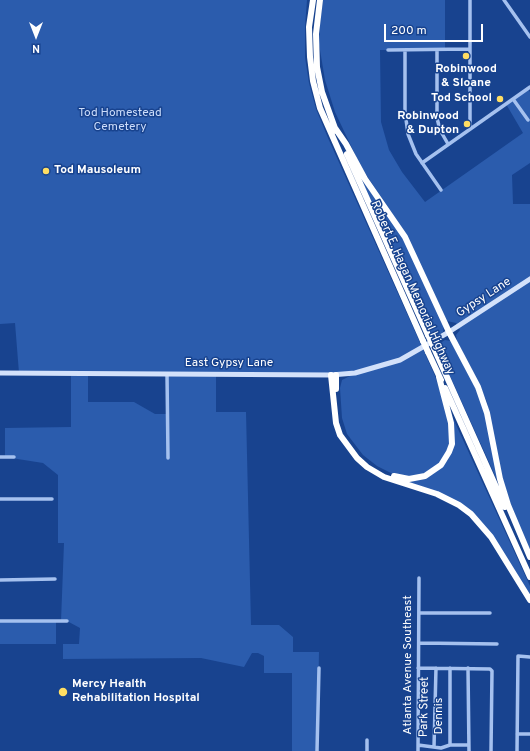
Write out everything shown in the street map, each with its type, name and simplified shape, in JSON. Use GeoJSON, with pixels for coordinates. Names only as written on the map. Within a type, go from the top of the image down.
{"type":"FeatureCollection","features":[{"type":"Feature","properties":{"kind":"highway","name":"Robert E. Hagan Memorial Highway"},"geometry":{"type":"LineString","coordinates":[[313,0],[309,27],[310,57],[313,81],[320,108],[423,341],[431,350],[530,563]]}},
{"type":"Feature","properties":{"kind":"highway","name":"Robert E. Hagan Memorial Highway"},"geometry":{"type":"LineString","coordinates":[[320,0],[316,34],[318,67],[322,92],[335,128],[428,335],[439,377],[530,577]]}},
{"type":"Feature","properties":{"kind":"highway"},"geometry":{"type":"LineString","coordinates":[[335,128],[346,144],[365,179],[405,237],[449,332],[478,388],[492,431],[502,486],[512,516],[530,557]]}},
{"type":"Feature","properties":{"kind":"highway"},"geometry":{"type":"LineString","coordinates":[[333,375],[339,421],[352,447],[375,468],[393,476],[409,479],[431,473],[441,465],[452,444],[451,423],[439,377]]}},
{"type":"Feature","properties":{"kind":"highway"},"geometry":{"type":"LineString","coordinates":[[333,375],[336,423],[344,441],[357,458],[367,467],[384,477],[437,494],[459,505],[471,514],[491,536],[530,600]]}},
{"type":"Feature","properties":{"kind":"main road","name":"Gypsy Lane"},"geometry":{"type":"LineString","coordinates":[[449,332],[530,280]]}},
{"type":"Feature","properties":{"kind":"main road","name":"East Gypsy Lane"},"geometry":{"type":"LineString","coordinates":[[0,373],[333,375],[375,369],[400,360],[449,332]]}},
{"type":"Feature","properties":{"kind":"street"},"geometry":{"type":"LineString","coordinates":[[470,0],[470,129]]}},
{"type":"Feature","properties":{"kind":"street"},"geometry":{"type":"LineString","coordinates":[[504,0],[530,37]]}},
{"type":"Feature","properties":{"kind":"street"},"geometry":{"type":"LineString","coordinates":[[388,50],[469,49]]}},
{"type":"Feature","properties":{"kind":"street"},"geometry":{"type":"LineString","coordinates":[[405,50],[406,125],[412,145],[422,163],[441,190]]}},
{"type":"Feature","properties":{"kind":"street"},"geometry":{"type":"LineString","coordinates":[[437,50],[438,118],[440,130],[448,144]]}},
{"type":"Feature","properties":{"kind":"street"},"geometry":{"type":"LineString","coordinates":[[422,163],[530,87]]}},
{"type":"Feature","properties":{"kind":"street"},"geometry":{"type":"LineString","coordinates":[[513,99],[528,120]]}},
{"type":"Feature","properties":{"kind":"street"},"geometry":{"type":"LineString","coordinates":[[470,119],[478,124]]}},
{"type":"Feature","properties":{"kind":"street"},"geometry":{"type":"LineString","coordinates":[[167,374],[168,458]]}},
{"type":"Feature","properties":{"kind":"street"},"geometry":{"type":"LineString","coordinates":[[0,457],[14,457]]}},
{"type":"Feature","properties":{"kind":"street"},"geometry":{"type":"LineString","coordinates":[[0,499],[52,499]]}},
{"type":"Feature","properties":{"kind":"street","name":"Atlanta Avenue Southeast"},"geometry":{"type":"LineString","coordinates":[[418,751],[419,578]]}},
{"type":"Feature","properties":{"kind":"street"},"geometry":{"type":"LineString","coordinates":[[0,580],[55,579]]}},
{"type":"Feature","properties":{"kind":"street"},"geometry":{"type":"LineString","coordinates":[[419,613],[490,613]]}},
{"type":"Feature","properties":{"kind":"street"},"geometry":{"type":"LineString","coordinates":[[0,621],[67,621]]}},
{"type":"Feature","properties":{"kind":"street"},"geometry":{"type":"LineString","coordinates":[[419,643],[498,644]]}},
{"type":"Feature","properties":{"kind":"street"},"geometry":{"type":"LineString","coordinates":[[517,751],[518,656],[530,656]]}},
{"type":"Feature","properties":{"kind":"street"},"geometry":{"type":"LineString","coordinates":[[317,751],[319,668]]}},
{"type":"Feature","properties":{"kind":"street"},"geometry":{"type":"LineString","coordinates":[[418,668],[490,669],[493,675],[491,751]]}},
{"type":"Feature","properties":{"kind":"street","name":"Park Street"},"geometry":{"type":"LineString","coordinates":[[434,747],[436,668]]}},
{"type":"Feature","properties":{"kind":"street","name":"Dennis"},"geometry":{"type":"LineString","coordinates":[[450,668],[450,745],[469,745]]}},
{"type":"Feature","properties":{"kind":"street"},"geometry":{"type":"LineString","coordinates":[[468,668],[469,751]]}},
{"type":"Feature","properties":{"kind":"street"},"geometry":{"type":"LineString","coordinates":[[517,734],[530,734]]}},
{"type":"Feature","properties":{"kind":"street"},"geometry":{"type":"LineString","coordinates":[[367,740],[367,751]]}},
{"type":"Feature","properties":{"kind":"street"},"geometry":{"type":"LineString","coordinates":[[418,746],[441,748],[450,745]]}},
{"type":"Feature","properties":{"kind":"green space","name":"Tod Homestead Cemetery"},"geometry":{"type":"Polygon","coordinates":[[[0,0],[307,0],[305,57],[309,83],[316,109],[435,376],[446,409],[450,437],[449,446],[442,461],[423,475],[409,477],[393,474],[377,466],[363,455],[347,434],[342,418],[340,388],[342,380],[350,376],[216,374],[216,412],[246,412],[251,625],[279,625],[293,637],[293,652],[319,652],[317,751],[292,751],[292,673],[264,673],[264,656],[258,653],[252,653],[244,667],[201,658],[63,659],[63,644],[79,644],[80,628],[67,621],[61,621],[64,543],[58,543],[58,475],[43,463],[5,457],[5,428],[71,427],[71,374],[19,373],[15,323],[0,324],[0,0]],[[88,374],[88,402],[134,402],[155,414],[168,414],[167,374],[88,374]]]}},
{"type":"Feature","properties":{"kind":"green space"},"geometry":{"type":"Polygon","coordinates":[[[323,0],[445,0],[445,50],[380,50],[381,122],[389,150],[402,172],[425,202],[523,133],[506,104],[528,89],[530,92],[530,163],[512,175],[513,204],[530,204],[530,550],[510,505],[502,477],[487,402],[457,341],[456,335],[460,330],[456,323],[447,321],[406,234],[361,167],[335,112],[325,80],[319,44],[323,0]]]}},
{"type":"Feature","properties":{"kind":"green space"},"geometry":{"type":"Polygon","coordinates":[[[360,177],[403,237],[444,326],[443,332],[433,338],[437,345],[445,340],[451,341],[476,389],[486,416],[497,480],[437,347],[434,348],[428,335],[431,333],[360,177]]]}},
{"type":"Feature","properties":{"kind":"green space"},"geometry":{"type":"Polygon","coordinates":[[[452,416],[530,586],[530,596],[498,544],[464,507],[405,482],[412,481],[448,460],[452,416]]]}},
{"type":"Feature","properties":{"kind":"green space"},"geometry":{"type":"Polygon","coordinates":[[[0,621],[56,621],[56,644],[0,644],[0,621]]]}},
{"type":"Feature","properties":{"kind":"place","name":"Robinwood & Sloane"},"geometry":{"type":"Point","coordinates":[466,56]}},
{"type":"Feature","properties":{"kind":"place","name":"Tod School"},"geometry":{"type":"Point","coordinates":[500,99]}},
{"type":"Feature","properties":{"kind":"place","name":"Robinwood & Dupton"},"geometry":{"type":"Point","coordinates":[467,124]}},
{"type":"Feature","properties":{"kind":"place","name":"Tod Mausoleum"},"geometry":{"type":"Point","coordinates":[46,171]}},
{"type":"Feature","properties":{"kind":"place","name":"Mercy Health Rehabilitation Hospital"},"geometry":{"type":"Point","coordinates":[63,692]}}]}
